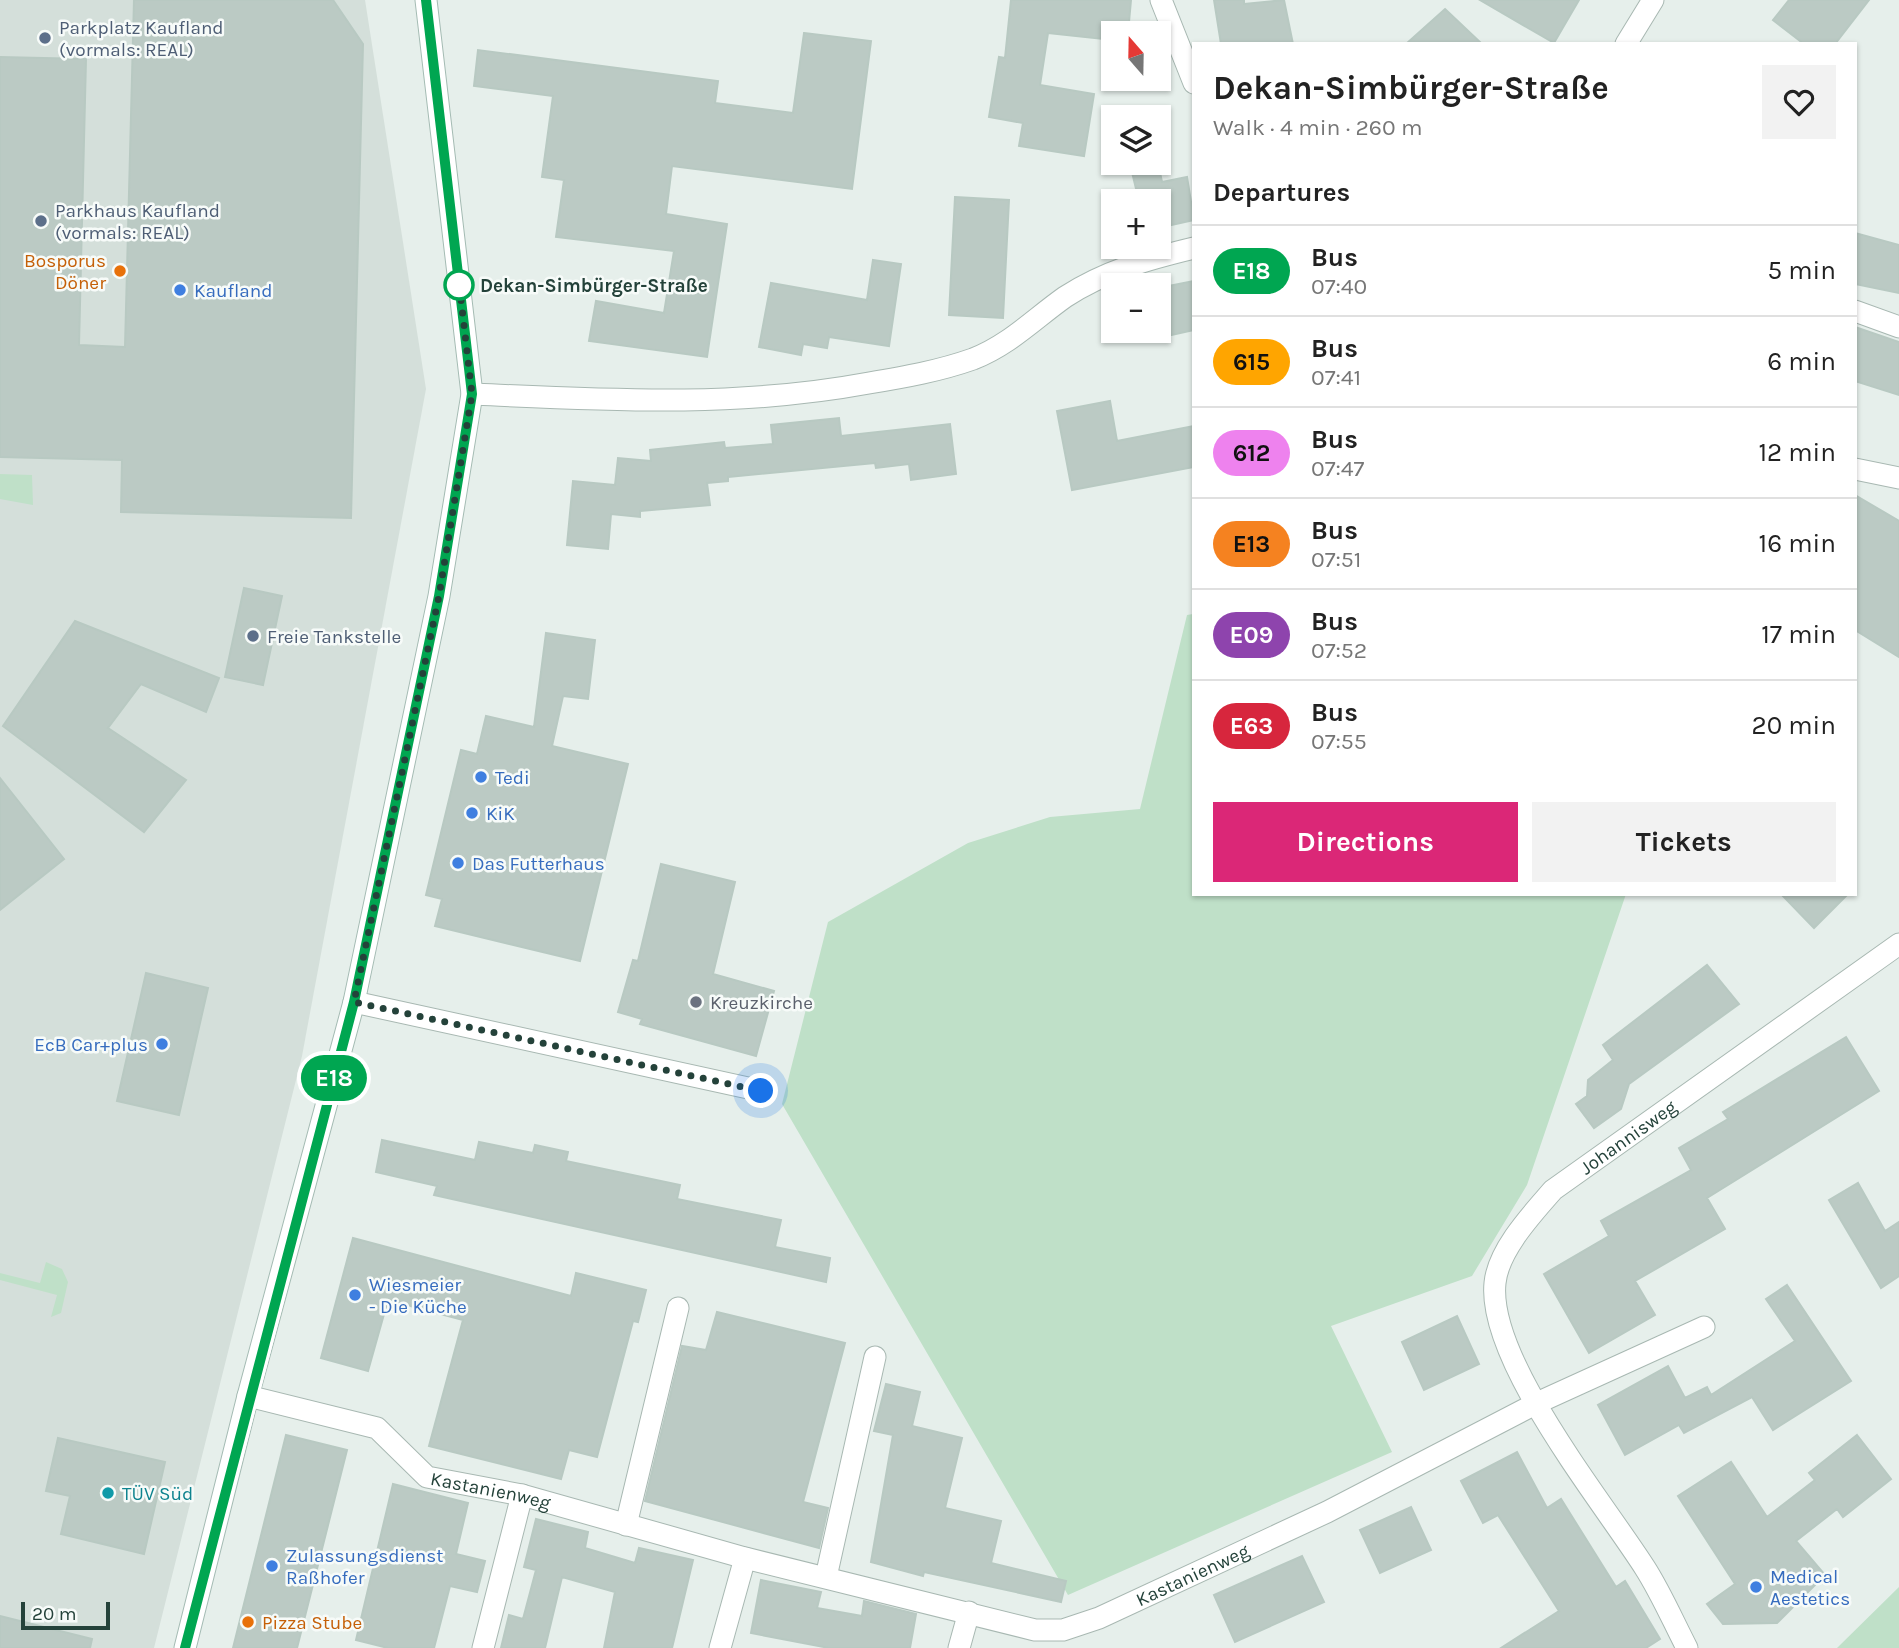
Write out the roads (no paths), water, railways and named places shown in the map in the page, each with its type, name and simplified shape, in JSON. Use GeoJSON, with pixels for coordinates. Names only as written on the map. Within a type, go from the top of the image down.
{"type":"FeatureCollection","features":[{"type":"Feature","properties":{"kind":"street"},"geometry":{"type":"LineString","coordinates":[[185,1648],[248,1396],[354,1002],[439,596],[472,394],[426,0]]}},
{"type":"Feature","properties":{"kind":"street"},"geometry":{"type":"LineString","coordinates":[[1161,0],[1192,77]]}},
{"type":"Feature","properties":{"kind":"street"},"geometry":{"type":"LineString","coordinates":[[1627,42],[1653,0]]}},
{"type":"Feature","properties":{"kind":"street"},"geometry":{"type":"LineString","coordinates":[[472,394],[607,400],[727,401],[834,390],[928,373],[975,358],[1006,343],[1067,296],[1133,262],[1192,248]]}},
{"type":"Feature","properties":{"kind":"street"},"geometry":{"type":"LineString","coordinates":[[1857,312],[1899,327]]}},
{"type":"Feature","properties":{"kind":"street"},"geometry":{"type":"LineString","coordinates":[[1857,469],[1899,478]]}},
{"type":"Feature","properties":{"kind":"street","name":"Johannisweg"},"geometry":{"type":"LineString","coordinates":[[1687,1648],[1647,1570],[1521,1380],[1501,1329],[1495,1283],[1515,1233],[1553,1190],[1602,1153],[1706,1084],[1899,944]]}},
{"type":"Feature","properties":{"kind":"street"},"geometry":{"type":"LineString","coordinates":[[354,1002],[761,1091]]}},
{"type":"Feature","properties":{"kind":"street"},"geometry":{"type":"LineString","coordinates":[[626,1525],[678,1308]]}},
{"type":"Feature","properties":{"kind":"street"},"geometry":{"type":"LineString","coordinates":[[1537,1404],[1704,1327]]}},
{"type":"Feature","properties":{"kind":"street"},"geometry":{"type":"LineString","coordinates":[[826,1577],[876,1357]]}},
{"type":"Feature","properties":{"kind":"street","name":"Kastanienweg"},"geometry":{"type":"LineString","coordinates":[[248,1396],[377,1428],[427,1477],[522,1495],[745,1558],[1035,1630],[1063,1630],[1099,1618],[1327,1512],[1537,1404]]}},
{"type":"Feature","properties":{"kind":"street"},"geometry":{"type":"LineString","coordinates":[[483,1648],[522,1495]]}},
{"type":"Feature","properties":{"kind":"street"},"geometry":{"type":"LineString","coordinates":[[720,1648],[745,1558]]}},
{"type":"Feature","properties":{"kind":"street"},"geometry":{"type":"LineString","coordinates":[[959,1648],[969,1612]]}},
{"type":"Feature","properties":{"kind":"place","name":"Parkplatz Kaufland (vormals: REAL)"},"geometry":{"type":"Point","coordinates":[45,38]}},
{"type":"Feature","properties":{"kind":"place","name":"Parkhaus Kaufland (vormals: REAL)"},"geometry":{"type":"Point","coordinates":[41,221]}},
{"type":"Feature","properties":{"kind":"place","name":"Bosporus Döner"},"geometry":{"type":"Point","coordinates":[120,271]}},
{"type":"Feature","properties":{"kind":"place","name":"Dekan-Simbürger-Straße"},"geometry":{"type":"Point","coordinates":[459,285]}},
{"type":"Feature","properties":{"kind":"place","name":"Kaufland"},"geometry":{"type":"Point","coordinates":[180,290]}},
{"type":"Feature","properties":{"kind":"place","name":"Freie Tankstelle"},"geometry":{"type":"Point","coordinates":[253,636]}},
{"type":"Feature","properties":{"kind":"place","name":"Tedi"},"geometry":{"type":"Point","coordinates":[481,777]}},
{"type":"Feature","properties":{"kind":"place","name":"KiK"},"geometry":{"type":"Point","coordinates":[472,813]}},
{"type":"Feature","properties":{"kind":"place","name":"Das Futterhaus"},"geometry":{"type":"Point","coordinates":[458,863]}},
{"type":"Feature","properties":{"kind":"place","name":"Kreuzkirche"},"geometry":{"type":"Point","coordinates":[696,1002]}},
{"type":"Feature","properties":{"kind":"place","name":"EcB Car+plus"},"geometry":{"type":"Point","coordinates":[162,1044]}},
{"type":"Feature","properties":{"kind":"place","name":"Wiesmeier - Die Küche"},"geometry":{"type":"Point","coordinates":[355,1295]}},
{"type":"Feature","properties":{"kind":"place","name":"TÜV Süd"},"geometry":{"type":"Point","coordinates":[108,1493]}},
{"type":"Feature","properties":{"kind":"place","name":"Zulassungsdienst Raßhofer"},"geometry":{"type":"Point","coordinates":[272,1566]}},
{"type":"Feature","properties":{"kind":"place","name":"Medical Aestetics"},"geometry":{"type":"Point","coordinates":[1756,1587]}},
{"type":"Feature","properties":{"kind":"place","name":"Pizza Stube"},"geometry":{"type":"Point","coordinates":[248,1622]}}]}
